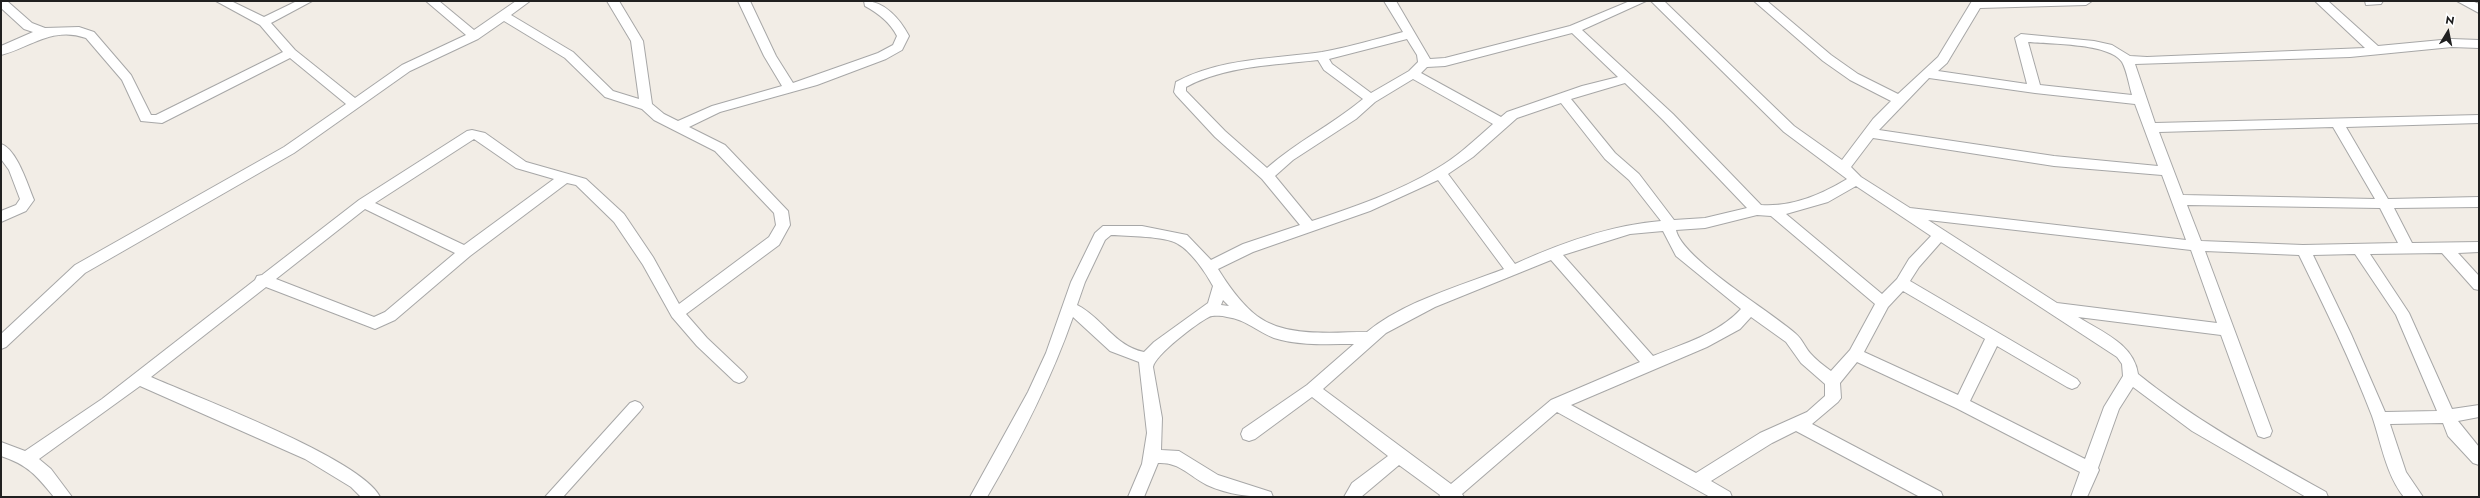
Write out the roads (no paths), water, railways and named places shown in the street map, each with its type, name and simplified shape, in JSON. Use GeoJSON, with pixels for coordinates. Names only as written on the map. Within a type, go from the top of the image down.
{"type":"FeatureCollection","features":[{"type":"Feature","properties":{"kind":"street"},"geometry":{"type":"LineString","coordinates":[[222,1],[264,22],[290,53],[355,104]]}},
{"type":"Feature","properties":{"kind":"street"},"geometry":{"type":"LineString","coordinates":[[264,22],[306,1]]}},
{"type":"Feature","properties":{"kind":"street"},"geometry":{"type":"LineString","coordinates":[[432,1],[474,36]]}},
{"type":"Feature","properties":{"kind":"street"},"geometry":{"type":"LineString","coordinates":[[1,343],[80,269],[289,150],[406,68],[474,36],[524,1]]}},
{"type":"Feature","properties":{"kind":"street"},"geometry":{"type":"LineString","coordinates":[[613,1],[637,41],[646,106]]}},
{"type":"Feature","properties":{"kind":"street"},"geometry":{"type":"LineString","coordinates":[[744,1],[766,47],[770,60],[789,87]]}},
{"type":"Feature","properties":{"kind":"street"},"geometry":{"type":"LineString","coordinates":[[1390,1],[1409,35],[1423,55],[1424,63]]}},
{"type":"Feature","properties":{"kind":"street"},"geometry":{"type":"LineString","coordinates":[[1267,176],[1288,157],[1351,116],[1371,99],[1412,74],[1424,63],[1445,62],[1574,29],[1640,1]]}},
{"type":"Feature","properties":{"kind":"street"},"geometry":{"type":"LineString","coordinates":[[1657,1],[1788,128],[1816,150],[1845,166],[1856,180],[2122,353],[2129,363],[2131,377],[2148,392],[2178,412],[2320,497]]}},
{"type":"Feature","properties":{"kind":"street"},"geometry":{"type":"LineString","coordinates":[[1760,1],[1827,58],[1854,77],[1899,100]]}},
{"type":"Feature","properties":{"kind":"street"},"geometry":{"type":"LineString","coordinates":[[1845,166],[1872,133],[1878,122],[1899,100],[1943,60],[1978,2],[2026,4],[2086,1]]}},
{"type":"Feature","properties":{"kind":"street"},"geometry":{"type":"LineString","coordinates":[[2321,1],[2376,50]]}},
{"type":"Feature","properties":{"kind":"street"},"geometry":{"type":"LineString","coordinates":[[2463,1],[2479,9]]}},
{"type":"Feature","properties":{"kind":"street"},"geometry":{"type":"LineString","coordinates":[[1,2],[28,26],[44,32],[79,31],[90,35],[127,78],[146,118],[150,120],[157,120],[290,53]]}},
{"type":"Feature","properties":{"kind":"street"},"geometry":{"type":"LineString","coordinates":[[680,126],[716,109],[789,87],[813,82],[882,56],[898,47],[903,36],[900,30],[886,13],[869,3]]}},
{"type":"Feature","properties":{"kind":"street"},"geometry":{"type":"LineString","coordinates":[[504,16],[569,55],[609,94],[646,106],[659,117],[680,126],[720,148],[781,211],[783,225],[774,241],[677,313]]}},
{"type":"Feature","properties":{"kind":"street"},"geometry":{"type":"LineString","coordinates":[[1574,29],[1668,117],[1757,210]]}},
{"type":"Feature","properties":{"kind":"street"},"geometry":{"type":"LineString","coordinates":[[1,51],[44,32]]}},
{"type":"Feature","properties":{"kind":"street"},"geometry":{"type":"LineString","coordinates":[[1309,226],[1267,176],[1220,134],[1180,92],[1180,85],[1196,76],[1291,57],[1321,56],[1409,35]]}},
{"type":"Feature","properties":{"kind":"street"},"geometry":{"type":"LineString","coordinates":[[2035,89],[2021,38],[2096,45],[2123,54],[2127,60],[2140,100],[2197,246],[2264,431]]}},
{"type":"Feature","properties":{"kind":"street"},"geometry":{"type":"LineString","coordinates":[[2127,60],[2179,61],[2350,53],[2452,43],[2479,44]]}},
{"type":"Feature","properties":{"kind":"street"},"geometry":{"type":"LineString","coordinates":[[1321,56],[1328,67],[1371,99]]}},
{"type":"Feature","properties":{"kind":"street"},"geometry":{"type":"LineString","coordinates":[[1412,74],[1503,124]]}},
{"type":"Feature","properties":{"kind":"street"},"geometry":{"type":"LineString","coordinates":[[1929,74],[2035,89],[2140,100]]}},
{"type":"Feature","properties":{"kind":"street"},"geometry":{"type":"LineString","coordinates":[[1210,267],[1248,248],[1365,208],[1440,173],[1468,154],[1512,115],[1563,97],[1626,79]]}},
{"type":"Feature","properties":{"kind":"street"},"geometry":{"type":"LineString","coordinates":[[1563,97],[1610,156],[1634,177],[1667,218],[1670,234],[1681,252],[1750,309],[1791,338],[1806,359],[1832,381]]}},
{"type":"Feature","properties":{"kind":"street"},"geometry":{"type":"LineString","coordinates":[[2152,128],[2479,119]]}},
{"type":"Feature","properties":{"kind":"street"},"geometry":{"type":"LineString","coordinates":[[2337,123],[2384,203],[2408,248]]}},
{"type":"Feature","properties":{"kind":"street"},"geometry":{"type":"LineString","coordinates":[[1872,133],[2054,162],[2167,171]]}},
{"type":"Feature","properties":{"kind":"street"},"geometry":{"type":"LineString","coordinates":[[27,458],[107,403],[262,280],[364,202],[472,134],[480,136],[521,164],[581,182],[619,218],[648,261],[677,313],[702,342],[739,377]]}},
{"type":"Feature","properties":{"kind":"street"},"geometry":{"type":"LineString","coordinates":[[1,149],[15,169],[27,200],[21,208],[1,217]]}},
{"type":"Feature","properties":{"kind":"street"},"geometry":{"type":"LineString","coordinates":[[1440,173],[1513,271]]}},
{"type":"Feature","properties":{"kind":"street"},"geometry":{"type":"LineString","coordinates":[[262,280],[374,323],[390,316],[466,252],[564,178]]}},
{"type":"Feature","properties":{"kind":"street"},"geometry":{"type":"LineString","coordinates":[[1249,434],[1312,389],[1381,329],[1430,303],[1513,271],[1553,253],[1630,229],[1669,224],[1705,223],[1757,210],[1774,211],[1823,199],[1856,180]]}},
{"type":"Feature","properties":{"kind":"street"},"geometry":{"type":"LineString","coordinates":[[2179,200],[2249,203],[2479,202]]}},
{"type":"Feature","properties":{"kind":"street"},"geometry":{"type":"LineString","coordinates":[[364,202],[466,252]]}},
{"type":"Feature","properties":{"kind":"street"},"geometry":{"type":"LineString","coordinates":[[1774,211],[1883,303]]}},
{"type":"Feature","properties":{"kind":"street"},"geometry":{"type":"LineString","coordinates":[[1908,213],[2197,246],[2303,250],[2479,247]]}},
{"type":"Feature","properties":{"kind":"street"},"geometry":{"type":"LineString","coordinates":[[978,497],[1002,457],[1035,393],[1052,353],[1068,307],[1100,237],[1108,230],[1142,231],[1182,239],[1210,267],[1220,287],[1247,315],[1265,328],[1278,333],[1314,338],[1369,338]]}},
{"type":"Feature","properties":{"kind":"street"},"geometry":{"type":"LineString","coordinates":[[1697,481],[1772,435],[1812,417],[1833,398],[1832,381],[1855,354],[1883,303],[1902,283],[1914,263],[1940,235]]}},
{"type":"Feature","properties":{"kind":"street"},"geometry":{"type":"LineString","coordinates":[[2445,247],[2479,285]]}},
{"type":"Feature","properties":{"kind":"street"},"geometry":{"type":"LineString","coordinates":[[2358,248],[2402,313],[2446,417],[2463,444],[2479,458]]}},
{"type":"Feature","properties":{"kind":"street"},"geometry":{"type":"LineString","coordinates":[[2303,250],[2330,305],[2380,418],[2400,476],[2415,497]]}},
{"type":"Feature","properties":{"kind":"street"},"geometry":{"type":"LineString","coordinates":[[1553,253],[1650,362]]}},
{"type":"Feature","properties":{"kind":"street"},"geometry":{"type":"LineString","coordinates":[[1902,283],[1993,338],[2072,383]]}},
{"type":"Feature","properties":{"kind":"street"},"geometry":{"type":"LineString","coordinates":[[1136,497],[1146,478],[1157,421],[1145,367],[1147,358],[1180,329],[1214,306],[1220,287]]}},
{"type":"Feature","properties":{"kind":"street"},"geometry":{"type":"LineString","coordinates":[[1068,307],[1087,317],[1115,347],[1128,354],[1147,358]]}},
{"type":"Feature","properties":{"kind":"street"},"geometry":{"type":"LineString","coordinates":[[1312,389],[1376,436],[1399,456],[1451,496],[1556,404],[1632,373],[1650,362],[1716,335],[1735,325],[1750,309]]}},
{"type":"Feature","properties":{"kind":"street"},"geometry":{"type":"LineString","coordinates":[[2056,309],[2227,330]]}},
{"type":"Feature","properties":{"kind":"street"},"geometry":{"type":"LineString","coordinates":[[1208,311],[1227,311],[1247,315]]}},
{"type":"Feature","properties":{"kind":"street"},"geometry":{"type":"LineString","coordinates":[[1961,404],[1993,338]]}},
{"type":"Feature","properties":{"kind":"street"},"geometry":{"type":"LineString","coordinates":[[1855,354],[1961,404],[2091,470]]}},
{"type":"Feature","properties":{"kind":"street"},"geometry":{"type":"LineString","coordinates":[[2080,497],[2091,470],[2095,449],[2112,407],[2131,377]]}},
{"type":"Feature","properties":{"kind":"street"},"geometry":{"type":"LineString","coordinates":[[138,378],[311,454],[357,482],[372,497]]}},
{"type":"Feature","properties":{"kind":"street"},"geometry":{"type":"LineString","coordinates":[[1556,404],[1678,473],[1697,481],[1724,497]]}},
{"type":"Feature","properties":{"kind":"street"},"geometry":{"type":"LineString","coordinates":[[553,497],[635,407]]}},
{"type":"Feature","properties":{"kind":"street"},"geometry":{"type":"LineString","coordinates":[[2380,418],[2446,417],[2479,411]]}},
{"type":"Feature","properties":{"kind":"street"},"geometry":{"type":"LineString","coordinates":[[1799,424],[1935,497]]}},
{"type":"Feature","properties":{"kind":"street"},"geometry":{"type":"LineString","coordinates":[[1,449],[27,458],[45,474],[64,497]]}},
{"type":"Feature","properties":{"kind":"street"},"geometry":{"type":"LineString","coordinates":[[1151,457],[1173,456],[1213,480],[1264,497]]}},
{"type":"Feature","properties":{"kind":"street"},"geometry":{"type":"LineString","coordinates":[[1352,497],[1358,488],[1399,456]]}}]}
